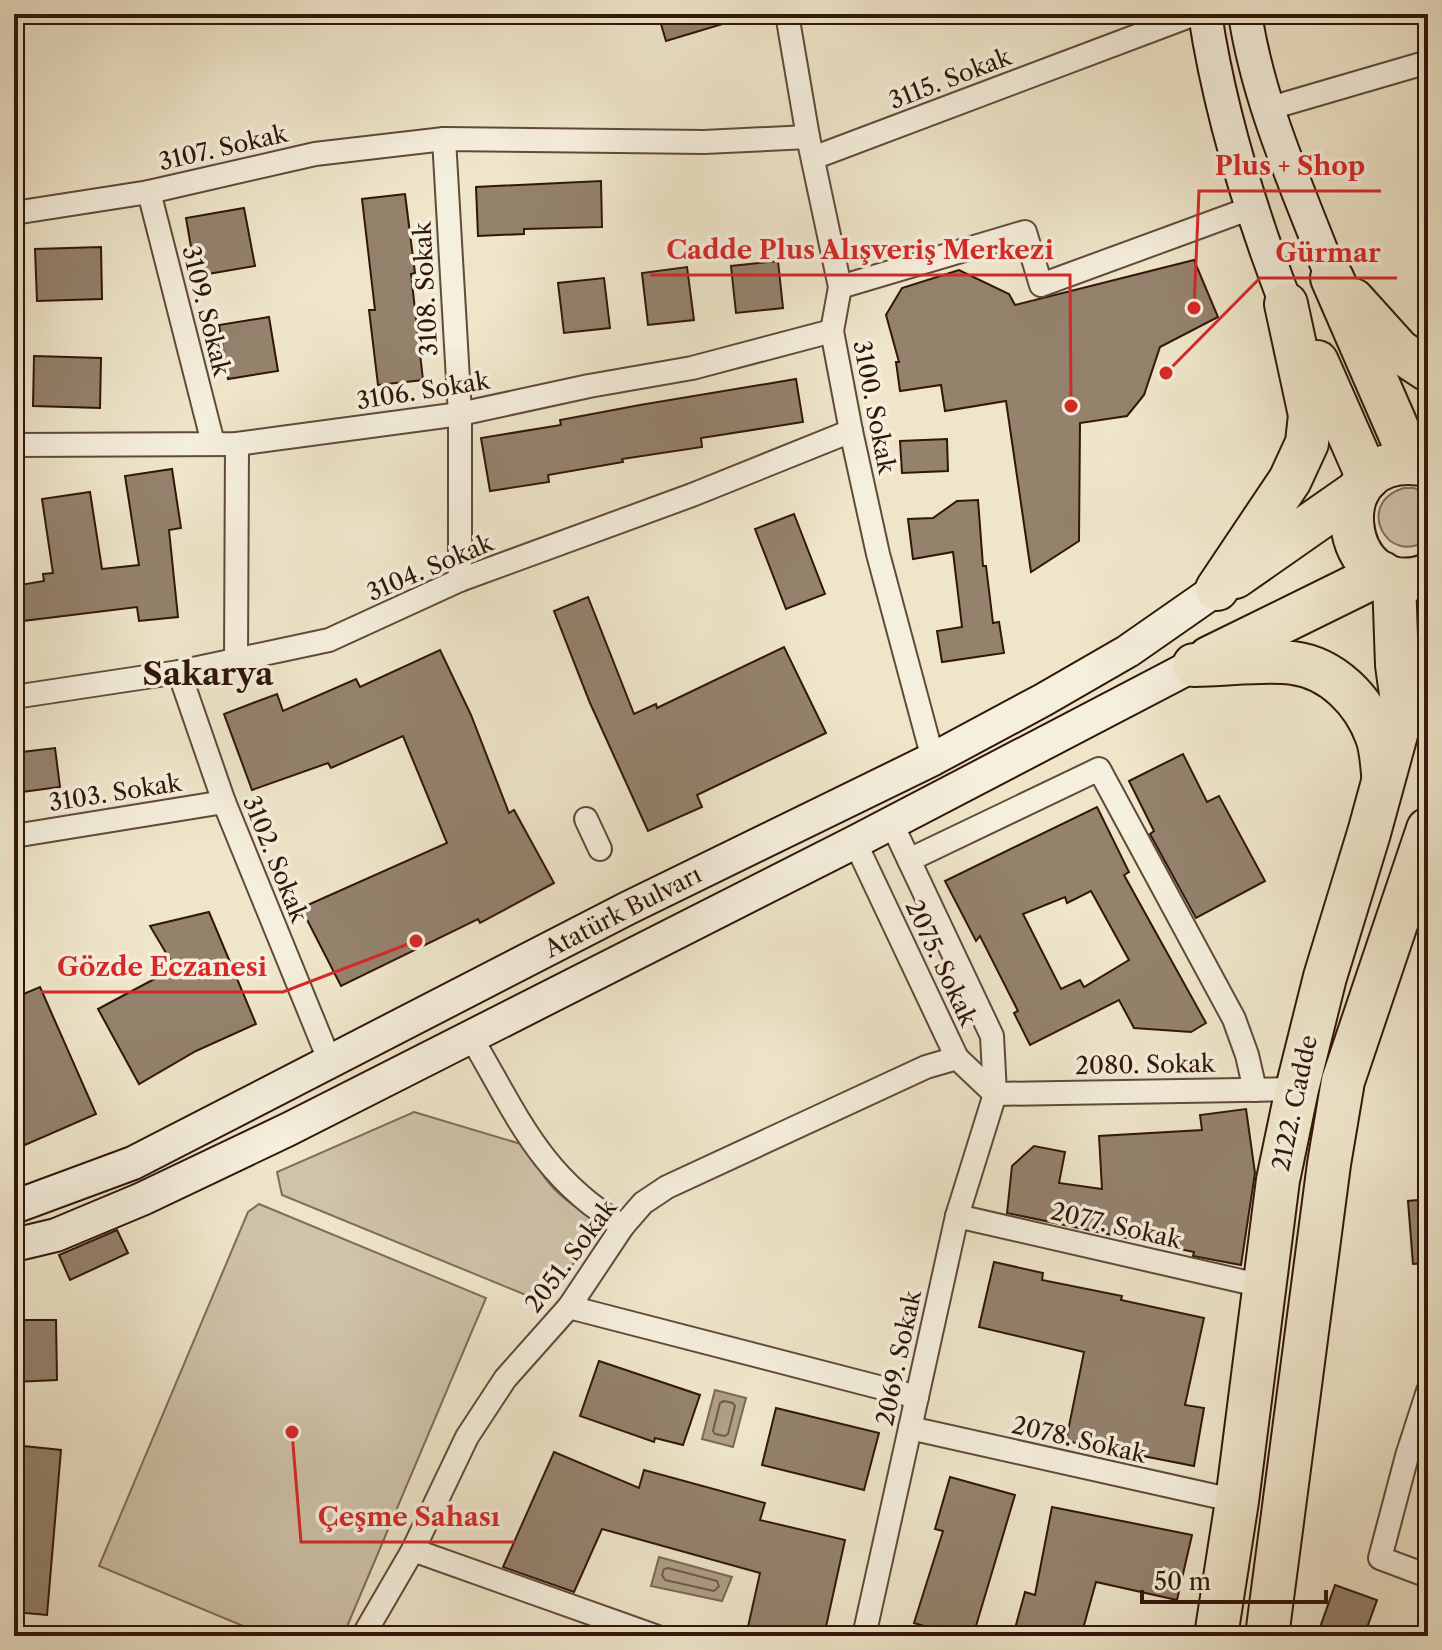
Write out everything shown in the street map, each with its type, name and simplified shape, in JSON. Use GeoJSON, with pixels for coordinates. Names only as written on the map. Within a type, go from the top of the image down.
{"type":"FeatureCollection","features":[{"type":"Feature","properties":{"kind":"highway"},"geometry":{"type":"LineString","coordinates":[[1332,278],[1399,351],[1428,370]]}},
{"type":"Feature","properties":{"kind":"highway"},"geometry":{"type":"LineString","coordinates":[[1217,589],[1381,468],[1396,463],[1424,464],[1332,278]]}},
{"type":"Feature","properties":{"kind":"highway"},"geometry":{"type":"LineString","coordinates":[[1286,304],[1319,367],[1363,484],[1351,508],[1353,537],[1367,561],[1402,576]]}},
{"type":"Feature","properties":{"kind":"highway"},"geometry":{"type":"LineString","coordinates":[[1217,589],[1290,480],[1307,443],[1310,415],[1286,304]]}},
{"type":"Feature","properties":{"kind":"highway"},"geometry":{"type":"LineString","coordinates":[[1194,665],[1402,576]]}},
{"type":"Feature","properties":{"kind":"highway","name":"2122. Cadde"},"geometry":{"type":"LineString","coordinates":[[1216,1636],[1237,1501],[1278,1180],[1325,977],[1403,709],[1397,665],[1402,576]]}},
{"type":"Feature","properties":{"kind":"highway"},"geometry":{"type":"LineString","coordinates":[[1194,665],[1292,662],[1313,666],[1335,678],[1368,717],[1378,739],[1384,780]]}},
{"type":"Feature","properties":{"kind":"highway","name":"2122. Cadde"},"geometry":{"type":"LineString","coordinates":[[1267,1636],[1329,1164],[1343,1081],[1428,829]]}},
{"type":"Feature","properties":{"kind":"main road"},"geometry":{"type":"LineString","coordinates":[[1205,14],[1223,107],[1251,208],[1286,304]]}},
{"type":"Feature","properties":{"kind":"main road"},"geometry":{"type":"LineString","coordinates":[[1245,14],[1251,51],[1267,109],[1332,278]]}},
{"type":"Feature","properties":{"kind":"main road","name":"Atatürk Bulvarı"},"geometry":{"type":"LineString","coordinates":[[14,1207],[133,1163],[628,908],[933,759],[1128,651],[1217,589]]}},
{"type":"Feature","properties":{"kind":"main road","name":"Atatürk Bulvarı"},"geometry":{"type":"LineString","coordinates":[[14,1245],[56,1235],[142,1199],[289,1129],[855,842],[1194,665]]}},
{"type":"Feature","properties":{"kind":"street","name":"3100. Sokak"},"geometry":{"type":"LineString","coordinates":[[787,14],[840,287],[832,331],[851,431],[878,554],[933,759]]}},
{"type":"Feature","properties":{"kind":"street","name":"3115. Sokak"},"geometry":{"type":"LineString","coordinates":[[444,139],[704,142],[811,148],[1195,14]]}},
{"type":"Feature","properties":{"kind":"street"},"geometry":{"type":"LineString","coordinates":[[1267,109],[1428,62]]}},
{"type":"Feature","properties":{"kind":"street","name":"3107. Sokak"},"geometry":{"type":"LineString","coordinates":[[14,213],[149,192],[315,154],[444,139]]}},
{"type":"Feature","properties":{"kind":"street","name":"3108. Sokak"},"geometry":{"type":"LineString","coordinates":[[444,139],[460,414],[460,580]]}},
{"type":"Feature","properties":{"kind":"street","name":"3109. Sokak"},"geometry":{"type":"LineString","coordinates":[[149,192],[213,443]]}},
{"type":"Feature","properties":{"kind":"street"},"geometry":{"type":"LineString","coordinates":[[840,287],[1025,232],[1041,285],[1251,208]]}},
{"type":"Feature","properties":{"kind":"street","name":"3106. Sokak"},"geometry":{"type":"LineString","coordinates":[[14,445],[237,444],[460,414],[692,368],[832,331]]}},
{"type":"Feature","properties":{"kind":"street","name":"3104. Sokak"},"geometry":{"type":"LineString","coordinates":[[14,697],[236,662],[329,640],[460,580],[692,495],[851,431]]}},
{"type":"Feature","properties":{"kind":"street"},"geometry":{"type":"LineString","coordinates":[[236,662],[237,444]]}},
{"type":"Feature","properties":{"kind":"street","name":"3102. Sokak"},"geometry":{"type":"LineString","coordinates":[[179,672],[224,802],[330,1062]]}},
{"type":"Feature","properties":{"kind":"street"},"geometry":{"type":"LineString","coordinates":[[909,860],[1099,769],[1234,1019],[1255,1090]]}},
{"type":"Feature","properties":{"kind":"street","name":"3103. Sokak"},"geometry":{"type":"LineString","coordinates":[[14,836],[224,802]]}},
{"type":"Feature","properties":{"kind":"street"},"geometry":{"type":"LineString","coordinates":[[586,819],[600,849]]}},
{"type":"Feature","properties":{"kind":"street"},"geometry":{"type":"LineString","coordinates":[[891,822],[992,1036],[995,1094]]}},
{"type":"Feature","properties":{"kind":"street","name":"2075. Sokak"},"geometry":{"type":"LineString","coordinates":[[855,842],[957,1058],[995,1094]]}},
{"type":"Feature","properties":{"kind":"street"},"geometry":{"type":"LineString","coordinates":[[471,1037],[549,1166],[580,1197],[623,1226]]}},
{"type":"Feature","properties":{"kind":"street","name":"2051. Sokak"},"geometry":{"type":"LineString","coordinates":[[363,1636],[413,1550],[467,1437],[505,1379],[569,1307],[623,1226],[643,1203],[667,1187],[926,1067],[957,1058]]}},
{"type":"Feature","properties":{"kind":"street","name":"2080. Sokak"},"geometry":{"type":"LineString","coordinates":[[995,1094],[1297,1089]]}},
{"type":"Feature","properties":{"kind":"street","name":"2069. Sokak"},"geometry":{"type":"LineString","coordinates":[[870,1635],[910,1428],[957,1216],[995,1094]]}},
{"type":"Feature","properties":{"kind":"street","name":"2077. Sokak"},"geometry":{"type":"LineString","coordinates":[[957,1216],[1263,1286]]}},
{"type":"Feature","properties":{"kind":"street"},"geometry":{"type":"LineString","coordinates":[[569,1307],[917,1397]]}},
{"type":"Feature","properties":{"kind":"street"},"geometry":{"type":"LineString","coordinates":[[1428,1391],[1380,1558],[1428,1576]]}},
{"type":"Feature","properties":{"kind":"street","name":"2078. Sokak"},"geometry":{"type":"LineString","coordinates":[[910,1428],[1237,1501]]}},
{"type":"Feature","properties":{"kind":"street"},"geometry":{"type":"LineString","coordinates":[[413,1550],[655,1636]]}},
{"type":"Feature","properties":{"kind":"shaded area"},"geometry":{"type":"Polygon","coordinates":[[[1404,488],[1414,488],[1428,496],[1428,539],[1413,546],[1400,546],[1389,540],[1379,519],[1381,507],[1389,496],[1404,488]]]}},
{"type":"Feature","properties":{"kind":"shaded area"},"geometry":{"type":"Polygon","coordinates":[[[414,1112],[531,1147],[542,1173],[559,1194],[604,1225],[543,1302],[282,1195],[277,1172],[414,1112]]]}},
{"type":"Feature","properties":{"kind":"shaded area"},"geometry":{"type":"Polygon","coordinates":[[[259,1204],[486,1298],[343,1636],[267,1636],[99,1566],[248,1212],[259,1204]]]}},
{"type":"Feature","properties":{"kind":"water"},"geometry":{"type":"Polygon","coordinates":[[[715,1390],[746,1398],[733,1447],[702,1439],[715,1390]]]}},
{"type":"Feature","properties":{"kind":"water"},"geometry":{"type":"Polygon","coordinates":[[[659,1557],[732,1577],[722,1601],[651,1586],[659,1557]]]}},
{"type":"Feature","properties":{"kind":"building"},"geometry":{"type":"Polygon","coordinates":[[[658,14],[738,14],[739,19],[666,41],[658,14]]]}},
{"type":"Feature","properties":{"kind":"building"},"geometry":{"type":"Polygon","coordinates":[[[601,181],[602,227],[524,229],[524,234],[478,236],[476,187],[601,181]]]}},
{"type":"Feature","properties":{"kind":"building"},"geometry":{"type":"Polygon","coordinates":[[[405,194],[423,380],[378,385],[369,310],[375,310],[362,199],[405,194]]]}},
{"type":"Feature","properties":{"kind":"building"},"geometry":{"type":"Polygon","coordinates":[[[244,208],[255,266],[196,276],[186,218],[244,208]]]}},
{"type":"Feature","properties":{"kind":"building"},"geometry":{"type":"Polygon","coordinates":[[[101,247],[102,299],[37,301],[35,249],[101,247]]]}},
{"type":"Feature","properties":{"kind":"building"},"geometry":{"type":"Polygon","coordinates":[[[1194,260],[1218,317],[1160,347],[1144,395],[1127,416],[1080,423],[1079,541],[1031,572],[1006,401],[945,411],[941,385],[900,391],[896,362],[899,362],[886,315],[902,288],[959,270],[1009,294],[1015,305],[1194,260]]]}},
{"type":"Feature","properties":{"kind":"building"},"geometry":{"type":"Polygon","coordinates":[[[778,261],[783,308],[736,313],[731,266],[778,261]]]}},
{"type":"Feature","properties":{"kind":"building"},"geometry":{"type":"Polygon","coordinates":[[[687,267],[694,320],[648,325],[642,273],[687,267]]]}},
{"type":"Feature","properties":{"kind":"building"},"geometry":{"type":"Polygon","coordinates":[[[604,278],[610,328],[564,333],[558,283],[604,278]]]}},
{"type":"Feature","properties":{"kind":"building"},"geometry":{"type":"Polygon","coordinates":[[[269,317],[278,371],[228,379],[219,325],[269,317]]]}},
{"type":"Feature","properties":{"kind":"building"},"geometry":{"type":"Polygon","coordinates":[[[34,356],[101,358],[100,408],[33,406],[34,356]]]}},
{"type":"Feature","properties":{"kind":"building"},"geometry":{"type":"Polygon","coordinates":[[[796,379],[803,422],[701,438],[702,447],[622,459],[623,462],[548,475],[549,482],[490,491],[481,438],[561,425],[560,420],[640,405],[796,379]]]}},
{"type":"Feature","properties":{"kind":"building"},"geometry":{"type":"Polygon","coordinates":[[[947,439],[948,471],[902,473],[900,441],[947,439]]]}},
{"type":"Feature","properties":{"kind":"building"},"geometry":{"type":"Polygon","coordinates":[[[172,469],[181,528],[169,530],[178,617],[139,621],[137,607],[14,622],[14,586],[44,581],[43,574],[53,573],[42,499],[90,492],[102,569],[139,565],[125,476],[172,469]]]}},
{"type":"Feature","properties":{"kind":"building"},"geometry":{"type":"Polygon","coordinates":[[[978,500],[983,566],[986,566],[993,623],[999,622],[1004,653],[942,662],[937,631],[962,627],[953,552],[913,559],[908,519],[933,518],[957,501],[978,500]]]}},
{"type":"Feature","properties":{"kind":"building"},"geometry":{"type":"Polygon","coordinates":[[[794,514],[825,594],[786,609],[755,529],[794,514]]]}},
{"type":"Feature","properties":{"kind":"building"},"geometry":{"type":"Polygon","coordinates":[[[588,597],[634,714],[656,704],[657,708],[784,647],[826,733],[697,795],[702,807],[648,831],[590,703],[554,611],[588,597]]]}},
{"type":"Feature","properties":{"kind":"building"},"geometry":{"type":"Polygon","coordinates":[[[440,650],[471,715],[509,813],[514,810],[554,883],[480,923],[478,919],[341,986],[301,908],[447,843],[403,736],[331,768],[328,763],[252,790],[224,714],[277,694],[283,711],[356,679],[360,687],[440,650]]]}},
{"type":"Feature","properties":{"kind":"building"},"geometry":{"type":"Polygon","coordinates":[[[55,748],[60,787],[14,793],[14,753],[55,748]]]}},
{"type":"Feature","properties":{"kind":"building"},"geometry":{"type":"Polygon","coordinates":[[[1183,754],[1207,802],[1219,796],[1265,881],[1196,918],[1150,834],[1154,831],[1129,781],[1183,754]]]}},
{"type":"Feature","properties":{"kind":"building"},"geometry":{"type":"Polygon","coordinates":[[[1097,807],[1129,872],[1124,875],[1206,1023],[1191,1032],[1134,1028],[1119,1000],[1030,1045],[1014,1013],[1018,1011],[980,936],[976,941],[945,881],[1097,807]],[[1091,891],[1067,903],[1065,897],[1023,914],[1061,989],[1080,980],[1084,987],[1129,960],[1091,891]]]}},
{"type":"Feature","properties":{"kind":"building"},"geometry":{"type":"Polygon","coordinates":[[[209,912],[256,1024],[196,1051],[139,1084],[98,1009],[175,968],[150,926],[209,912]]]}},
{"type":"Feature","properties":{"kind":"building"},"geometry":{"type":"Polygon","coordinates":[[[40,987],[96,1114],[25,1145],[14,1120],[14,998],[40,987]]]}},
{"type":"Feature","properties":{"kind":"building"},"geometry":{"type":"Polygon","coordinates":[[[1246,1109],[1255,1173],[1241,1265],[1193,1256],[1194,1252],[1007,1213],[1012,1166],[1034,1146],[1065,1152],[1059,1183],[1102,1189],[1099,1136],[1202,1130],[1200,1115],[1246,1109]]]}},
{"type":"Feature","properties":{"kind":"building"},"geometry":{"type":"Polygon","coordinates":[[[1428,1199],[1428,1263],[1413,1264],[1408,1201],[1428,1199]]]}},
{"type":"Feature","properties":{"kind":"building"},"geometry":{"type":"Polygon","coordinates":[[[117,1230],[128,1253],[70,1280],[59,1255],[117,1230]]]}},
{"type":"Feature","properties":{"kind":"building"},"geometry":{"type":"Polygon","coordinates":[[[994,1262],[1043,1273],[1042,1280],[1122,1296],[1121,1300],[1204,1318],[1185,1405],[1204,1408],[1194,1466],[1066,1441],[1084,1352],[979,1327],[994,1262]]]}},
{"type":"Feature","properties":{"kind":"building"},"geometry":{"type":"Polygon","coordinates":[[[22,1320],[56,1320],[57,1380],[14,1382],[14,1357],[23,1357],[22,1320]]]}},
{"type":"Feature","properties":{"kind":"building"},"geometry":{"type":"Polygon","coordinates":[[[599,1361],[700,1395],[683,1445],[655,1438],[654,1442],[580,1416],[599,1361]]]}},
{"type":"Feature","properties":{"kind":"building"},"geometry":{"type":"Polygon","coordinates":[[[776,1408],[879,1433],[864,1490],[762,1465],[776,1408]]]}},
{"type":"Feature","properties":{"kind":"building"},"geometry":{"type":"Polygon","coordinates":[[[14,1445],[61,1450],[47,1615],[14,1612],[14,1445]]]}},
{"type":"Feature","properties":{"kind":"building"},"geometry":{"type":"Polygon","coordinates":[[[554,1452],[639,1488],[644,1470],[765,1503],[760,1520],[845,1540],[824,1636],[746,1636],[760,1573],[602,1529],[574,1592],[503,1567],[554,1452]]]}},
{"type":"Feature","properties":{"kind":"building"},"geometry":{"type":"Polygon","coordinates":[[[950,1477],[1015,1495],[973,1636],[957,1636],[914,1623],[943,1531],[935,1529],[950,1477]]]}},
{"type":"Feature","properties":{"kind":"building"},"geometry":{"type":"Polygon","coordinates":[[[1052,1507],[1192,1535],[1177,1600],[1096,1582],[1081,1636],[1013,1636],[1025,1592],[1035,1595],[1052,1507]]]}},
{"type":"Feature","properties":{"kind":"building"},"geometry":{"type":"Polygon","coordinates":[[[1335,1585],[1377,1600],[1364,1636],[1317,1636],[1335,1585]]]}},
{"type":"Feature","properties":{"kind":"place","name":"Plus + Shop"},"geometry":{"type":"Point","coordinates":[1194,308]}},
{"type":"Feature","properties":{"kind":"place","name":"Gürmar"},"geometry":{"type":"Point","coordinates":[1166,373]}},
{"type":"Feature","properties":{"kind":"place","name":"Cadde Plus Alışveriş Merkezi"},"geometry":{"type":"Point","coordinates":[1071,406]}},
{"type":"Feature","properties":{"kind":"place","name":"Gözde Eczanesi"},"geometry":{"type":"Point","coordinates":[416,941]}},
{"type":"Feature","properties":{"kind":"place","name":"Çeşme Sahası"},"geometry":{"type":"Point","coordinates":[292,1432]}},
{"type":"Feature","properties":{"kind":"district","name":"Sakarya"},"geometry":{"type":"Point","coordinates":[208,674]}}]}
